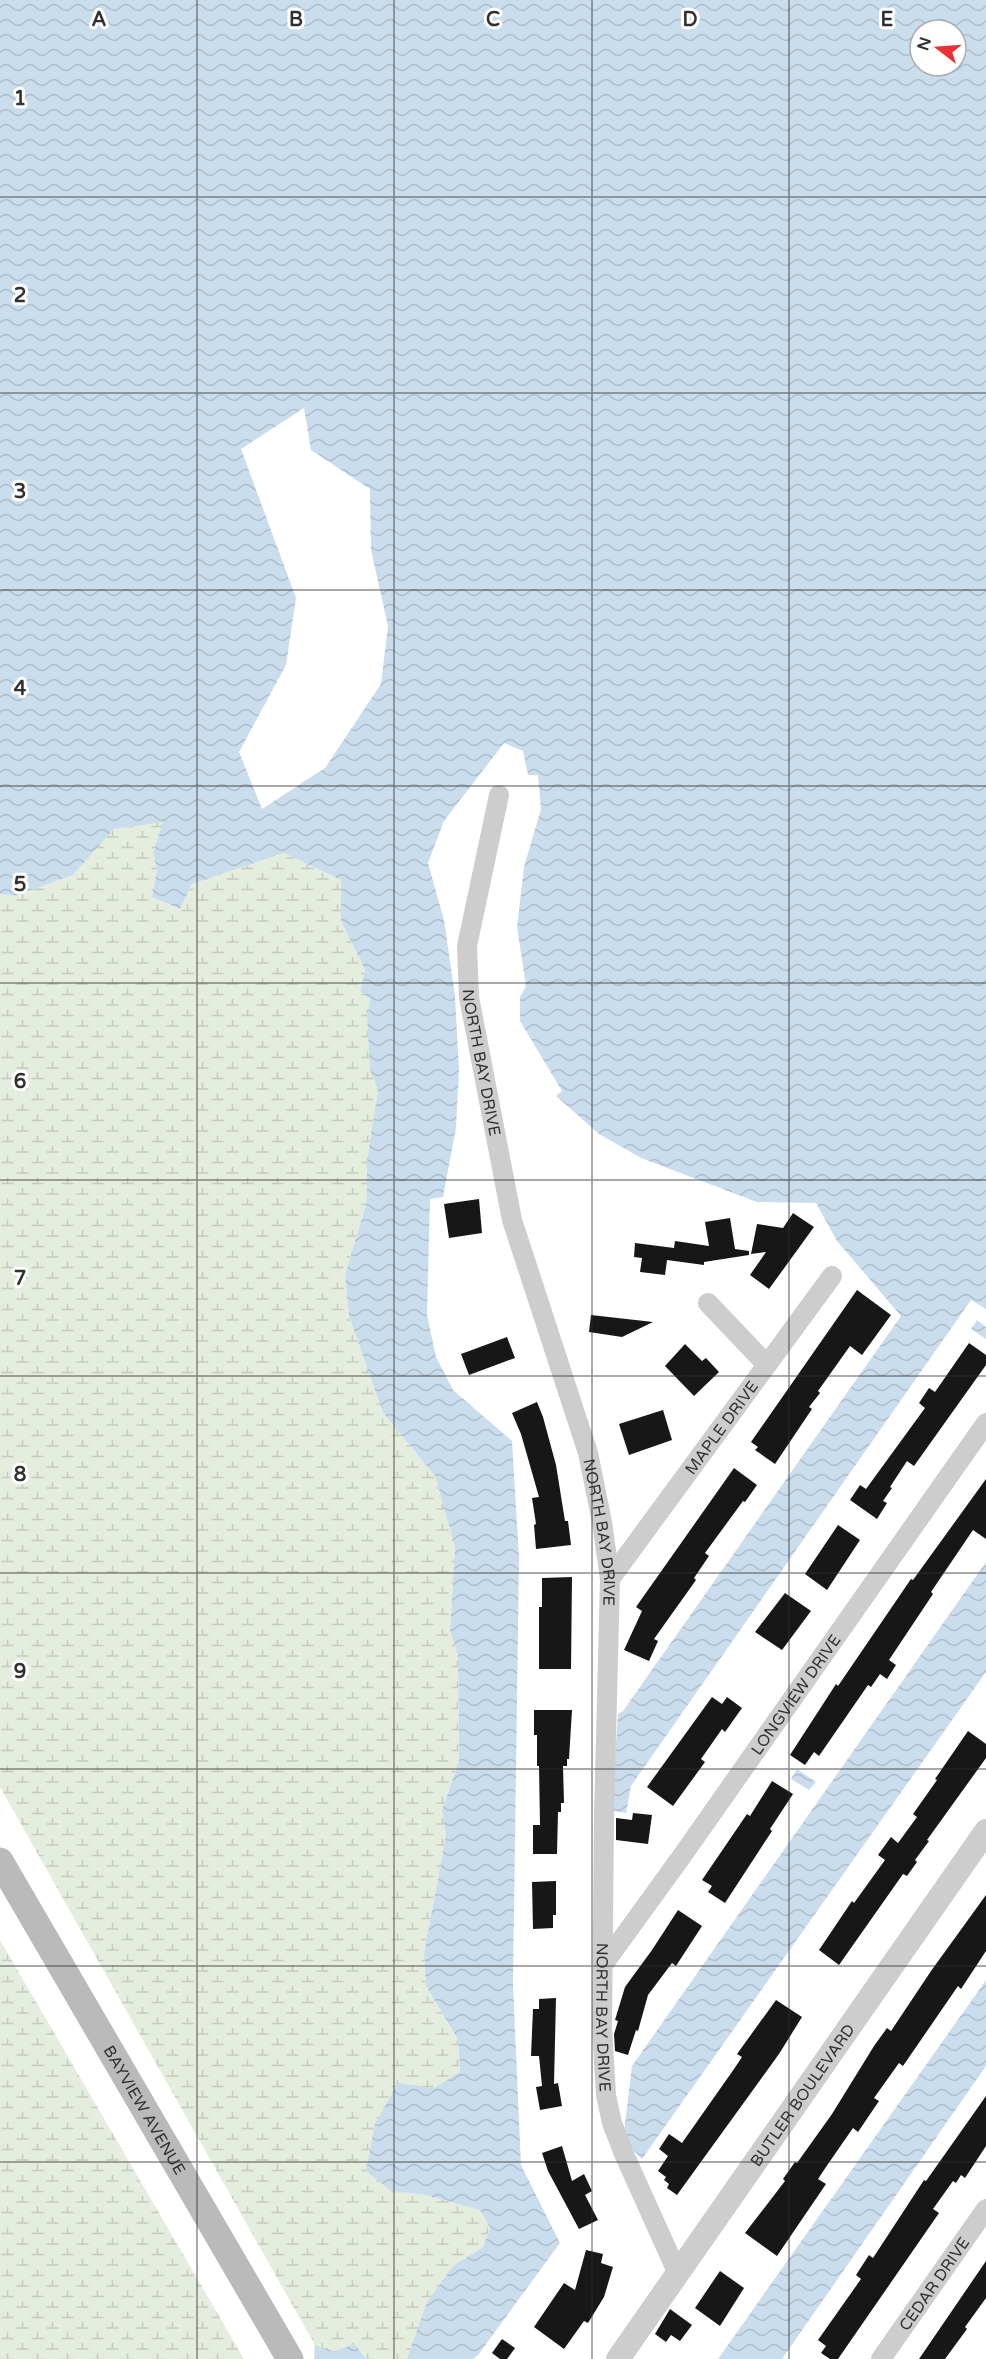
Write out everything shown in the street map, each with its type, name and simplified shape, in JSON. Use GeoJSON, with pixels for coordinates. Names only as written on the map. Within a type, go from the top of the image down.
{"type":"FeatureCollection","features":[{"type":"Feature","properties":{"kind":"main road","name":"BAYVIEW AVENUE"},"geometry":{"type":"LineString","coordinates":[[0,1861],[290,2359]]}},
{"type":"Feature","properties":{"kind":"street","name":"NORTH BAY DRIVE"},"geometry":{"type":"LineString","coordinates":[[499,795],[467,946],[469,997],[512,1220],[588,1453],[602,1522],[610,1579],[602,2027],[606,2094],[612,2122],[678,2274]]}},
{"type":"Feature","properties":{"kind":"street","name":"MAPLE DRIVE"},"geometry":{"type":"LineString","coordinates":[[610,1579],[832,1276]]}},
{"type":"Feature","properties":{"kind":"street"},"geometry":{"type":"LineString","coordinates":[[708,1303],[767,1365]]}},
{"type":"Feature","properties":{"kind":"street","name":"LONGVIEW DRIVE"},"geometry":{"type":"LineString","coordinates":[[603,1965],[689,1847],[986,1423]]}},
{"type":"Feature","properties":{"kind":"street","name":"BUTLER BOULEVARD"},"geometry":{"type":"LineString","coordinates":[[618,2359],[986,1831]]}},
{"type":"Feature","properties":{"kind":"street","name":"CEDAR DRIVE"},"geometry":{"type":"LineString","coordinates":[[881,2359],[986,2209]]}},
{"type":"Feature","properties":{"kind":"green space"},"geometry":{"type":"Polygon","coordinates":[[[164,821],[153,853],[157,869],[152,897],[180,909],[192,884],[284,853],[341,880],[341,921],[365,970],[360,991],[370,999],[367,1018],[370,1070],[378,1090],[367,1160],[367,1201],[345,1275],[349,1316],[383,1413],[435,1476],[455,1547],[450,1631],[458,1656],[459,1761],[442,1810],[446,1836],[424,1953],[426,1986],[458,2041],[460,2073],[434,2088],[391,2191],[425,2195],[480,2210],[490,2228],[483,2247],[454,2265],[407,2359],[366,2359],[355,2344],[333,2351],[315,2345],[0,1787],[0,894],[15,896],[73,875],[114,829],[164,821]]]}},
{"type":"Feature","properties":{"kind":"green space"},"geometry":{"type":"Polygon","coordinates":[[[0,1940],[244,2359],[0,2359],[0,1940]]]}},
{"type":"Feature","properties":{"kind":"water"},"geometry":{"type":"Polygon","coordinates":[[[0,0],[986,0],[986,1309],[971,1300],[631,1786],[626,1813],[614,1811],[612,1801],[618,1714],[623,1711],[901,1316],[837,1241],[816,1203],[757,1202],[641,1158],[599,1134],[556,1096],[562,1091],[520,1021],[520,997],[526,986],[517,927],[524,867],[541,809],[538,775],[528,775],[523,751],[504,743],[444,821],[428,863],[444,920],[455,996],[459,1070],[456,1128],[443,1197],[430,1199],[427,1315],[436,1357],[453,1390],[512,1441],[519,1557],[513,1984],[521,2165],[560,2243],[473,2359],[407,2359],[427,2302],[454,2265],[483,2247],[490,2228],[480,2210],[425,2195],[391,2191],[366,2171],[375,2124],[398,2083],[434,2088],[460,2072],[458,2040],[426,1986],[424,1953],[446,1836],[442,1810],[459,1761],[458,1656],[450,1631],[455,1547],[435,1476],[383,1413],[349,1316],[345,1275],[367,1201],[367,1160],[378,1090],[370,1070],[367,1018],[370,999],[360,991],[365,970],[341,921],[341,880],[284,853],[192,884],[180,909],[152,897],[157,869],[153,853],[163,822],[114,829],[73,875],[15,896],[0,894],[0,0]],[[304,408],[241,449],[296,598],[286,665],[239,752],[262,809],[325,768],[381,684],[388,626],[371,550],[370,489],[311,450],[304,408]]]}},
{"type":"Feature","properties":{"kind":"water"},"geometry":{"type":"Polygon","coordinates":[[[977,1320],[986,1327],[986,1339],[971,1329],[977,1320]]]}},
{"type":"Feature","properties":{"kind":"water"},"geometry":{"type":"Polygon","coordinates":[[[986,1562],[986,1672],[642,2159],[623,2140],[632,2066],[986,1562]]]}},
{"type":"Feature","properties":{"kind":"water"},"geometry":{"type":"Polygon","coordinates":[[[797,1769],[816,1782],[809,1790],[791,1779],[797,1769]]]}},
{"type":"Feature","properties":{"kind":"water"},"geometry":{"type":"Polygon","coordinates":[[[986,1980],[986,2066],[782,2359],[718,2359],[986,1980]]]}},
{"type":"Feature","properties":{"kind":"water"},"geometry":{"type":"Polygon","coordinates":[[[355,2344],[366,2359],[314,2359],[315,2345],[333,2351],[355,2344]]]}},
{"type":"Feature","properties":{"kind":"building"},"geometry":{"type":"Polygon","coordinates":[[[479,1199],[482,1233],[449,1238],[444,1204],[479,1199]]]}},
{"type":"Feature","properties":{"kind":"building"},"geometry":{"type":"Polygon","coordinates":[[[793,1213],[814,1227],[769,1289],[750,1275],[766,1252],[751,1254],[757,1224],[783,1228],[793,1213]]]}},
{"type":"Feature","properties":{"kind":"building"},"geometry":{"type":"Polygon","coordinates":[[[730,1218],[735,1249],[749,1251],[749,1255],[704,1262],[704,1265],[667,1260],[665,1275],[640,1272],[642,1258],[634,1257],[635,1243],[674,1248],[675,1241],[709,1246],[705,1222],[730,1218]]]}},
{"type":"Feature","properties":{"kind":"building"},"geometry":{"type":"Polygon","coordinates":[[[857,1290],[891,1315],[862,1355],[850,1346],[818,1391],[820,1393],[809,1407],[812,1409],[775,1464],[755,1450],[758,1447],[751,1442],[857,1290]]]}},
{"type":"Feature","properties":{"kind":"building"},"geometry":{"type":"Polygon","coordinates":[[[591,1315],[653,1322],[622,1337],[589,1332],[591,1315]]]}},
{"type":"Feature","properties":{"kind":"building"},"geometry":{"type":"Polygon","coordinates":[[[507,1337],[515,1358],[469,1375],[461,1354],[507,1337]]]}},
{"type":"Feature","properties":{"kind":"building"},"geometry":{"type":"Polygon","coordinates":[[[969,1343],[986,1355],[986,1365],[914,1466],[907,1461],[890,1487],[892,1488],[883,1501],[887,1503],[877,1519],[850,1500],[860,1485],[866,1489],[925,1408],[919,1403],[929,1388],[935,1392],[969,1343]]]}},
{"type":"Feature","properties":{"kind":"building"},"geometry":{"type":"Polygon","coordinates":[[[685,1344],[702,1361],[706,1358],[719,1372],[694,1396],[665,1366],[685,1344]]]}},
{"type":"Feature","properties":{"kind":"building"},"geometry":{"type":"Polygon","coordinates":[[[537,1402],[556,1465],[571,1545],[536,1549],[534,1525],[536,1524],[532,1498],[539,1497],[521,1434],[512,1413],[537,1402]]]}},
{"type":"Feature","properties":{"kind":"building"},"geometry":{"type":"Polygon","coordinates":[[[663,1410],[672,1440],[629,1455],[619,1424],[663,1410]]]}},
{"type":"Feature","properties":{"kind":"building"},"geometry":{"type":"Polygon","coordinates":[[[734,1468],[757,1485],[705,1553],[709,1556],[694,1578],[696,1580],[654,1639],[658,1641],[649,1661],[624,1650],[642,1611],[636,1607],[734,1468]]]}},
{"type":"Feature","properties":{"kind":"building"},"geometry":{"type":"Polygon","coordinates":[[[986,1479],[986,1539],[973,1530],[889,1660],[896,1665],[887,1679],[880,1674],[871,1687],[868,1685],[819,1756],[814,1752],[805,1765],[790,1755],[836,1684],[838,1686],[911,1579],[913,1580],[986,1479]]]}},
{"type":"Feature","properties":{"kind":"building"},"geometry":{"type":"Polygon","coordinates":[[[838,1525],[860,1540],[827,1590],[805,1574],[838,1525]]]}},
{"type":"Feature","properties":{"kind":"building"},"geometry":{"type":"Polygon","coordinates":[[[572,1577],[571,1669],[539,1669],[539,1607],[542,1607],[542,1578],[572,1577]]]}},
{"type":"Feature","properties":{"kind":"building"},"geometry":{"type":"Polygon","coordinates":[[[785,1593],[811,1611],[782,1650],[755,1632],[785,1593]]]}},
{"type":"Feature","properties":{"kind":"building"},"geometry":{"type":"Polygon","coordinates":[[[712,1697],[722,1704],[727,1697],[742,1708],[725,1732],[722,1729],[701,1759],[705,1762],[673,1806],[647,1787],[712,1697]]]}},
{"type":"Feature","properties":{"kind":"building"},"geometry":{"type":"Polygon","coordinates":[[[534,1710],[572,1710],[569,1759],[567,1759],[567,1766],[563,1766],[564,1803],[561,1803],[561,1812],[558,1812],[557,1854],[533,1854],[533,1825],[540,1825],[539,1766],[537,1766],[537,1735],[534,1735],[534,1710]]]}},
{"type":"Feature","properties":{"kind":"building"},"geometry":{"type":"Polygon","coordinates":[[[968,1731],[986,1744],[986,1758],[927,1840],[929,1841],[915,1860],[917,1862],[907,1876],[903,1874],[839,1965],[819,1950],[852,1901],[854,1903],[885,1860],[878,1855],[891,1837],[898,1843],[917,1817],[913,1814],[968,1731]]]}},
{"type":"Feature","properties":{"kind":"building"},"geometry":{"type":"Polygon","coordinates":[[[772,1781],[793,1794],[725,1903],[708,1892],[712,1886],[702,1880],[747,1814],[750,1816],[772,1781]]]}},
{"type":"Feature","properties":{"kind":"building"},"geometry":{"type":"Polygon","coordinates":[[[633,1813],[652,1815],[648,1844],[616,1840],[616,1818],[632,1820],[633,1813]]]}},
{"type":"Feature","properties":{"kind":"building"},"geometry":{"type":"Polygon","coordinates":[[[556,1881],[556,1915],[553,1915],[553,1928],[533,1929],[532,1882],[556,1881]]]}},
{"type":"Feature","properties":{"kind":"building"},"geometry":{"type":"Polygon","coordinates":[[[986,1895],[986,1951],[961,1989],[958,1986],[903,2066],[899,2063],[874,2098],[879,2101],[858,2132],[853,2128],[828,2164],[818,2179],[826,2184],[777,2256],[745,2233],[832,2114],[874,2046],[887,2028],[891,2031],[986,1895]]]}},
{"type":"Feature","properties":{"kind":"building"},"geometry":{"type":"Polygon","coordinates":[[[678,1910],[702,1926],[676,1966],[672,1963],[648,1995],[638,2031],[636,2030],[628,2055],[615,2051],[614,2034],[618,2021],[615,2020],[625,1987],[678,1910]]]}},
{"type":"Feature","properties":{"kind":"building"},"geometry":{"type":"Polygon","coordinates":[[[556,1998],[554,2084],[558,2083],[562,2106],[540,2110],[536,2087],[542,2086],[539,2056],[531,2056],[533,2009],[539,2009],[539,1999],[556,1998]]]}},
{"type":"Feature","properties":{"kind":"building"},"geometry":{"type":"Polygon","coordinates":[[[776,2000],[802,2017],[779,2054],[677,2195],[667,2188],[669,2184],[664,2180],[666,2177],[658,2171],[668,2156],[659,2149],[669,2134],[682,2143],[742,2057],[737,2054],[776,2000]]]}},
{"type":"Feature","properties":{"kind":"building"},"geometry":{"type":"Polygon","coordinates":[[[986,2096],[986,2146],[965,2178],[961,2175],[956,2183],[953,2181],[933,2209],[939,2213],[838,2359],[830,2359],[821,2353],[826,2346],[818,2340],[861,2279],[856,2275],[869,2255],[873,2258],[924,2180],[926,2181],[986,2096]]]}},
{"type":"Feature","properties":{"kind":"building"},"geometry":{"type":"Polygon","coordinates":[[[562,2146],[572,2181],[584,2174],[592,2191],[585,2195],[598,2220],[579,2229],[548,2171],[542,2153],[562,2146]]]}},
{"type":"Feature","properties":{"kind":"building"},"geometry":{"type":"Polygon","coordinates":[[[586,2250],[603,2254],[601,2263],[613,2267],[604,2297],[588,2323],[584,2321],[564,2349],[534,2327],[564,2283],[575,2290],[586,2250]]]}},
{"type":"Feature","properties":{"kind":"building"},"geometry":{"type":"Polygon","coordinates":[[[986,2261],[986,2298],[965,2327],[967,2329],[945,2359],[919,2359],[986,2261]]]}},
{"type":"Feature","properties":{"kind":"building"},"geometry":{"type":"Polygon","coordinates":[[[720,2271],[744,2288],[720,2326],[695,2308],[720,2271]]]}},
{"type":"Feature","properties":{"kind":"building"},"geometry":{"type":"Polygon","coordinates":[[[670,2309],[692,2325],[680,2341],[671,2335],[666,2342],[655,2334],[670,2309]]]}},
{"type":"Feature","properties":{"kind":"building"},"geometry":{"type":"Polygon","coordinates":[[[502,2339],[515,2348],[507,2359],[500,2359],[492,2353],[502,2339]]]}}]}
